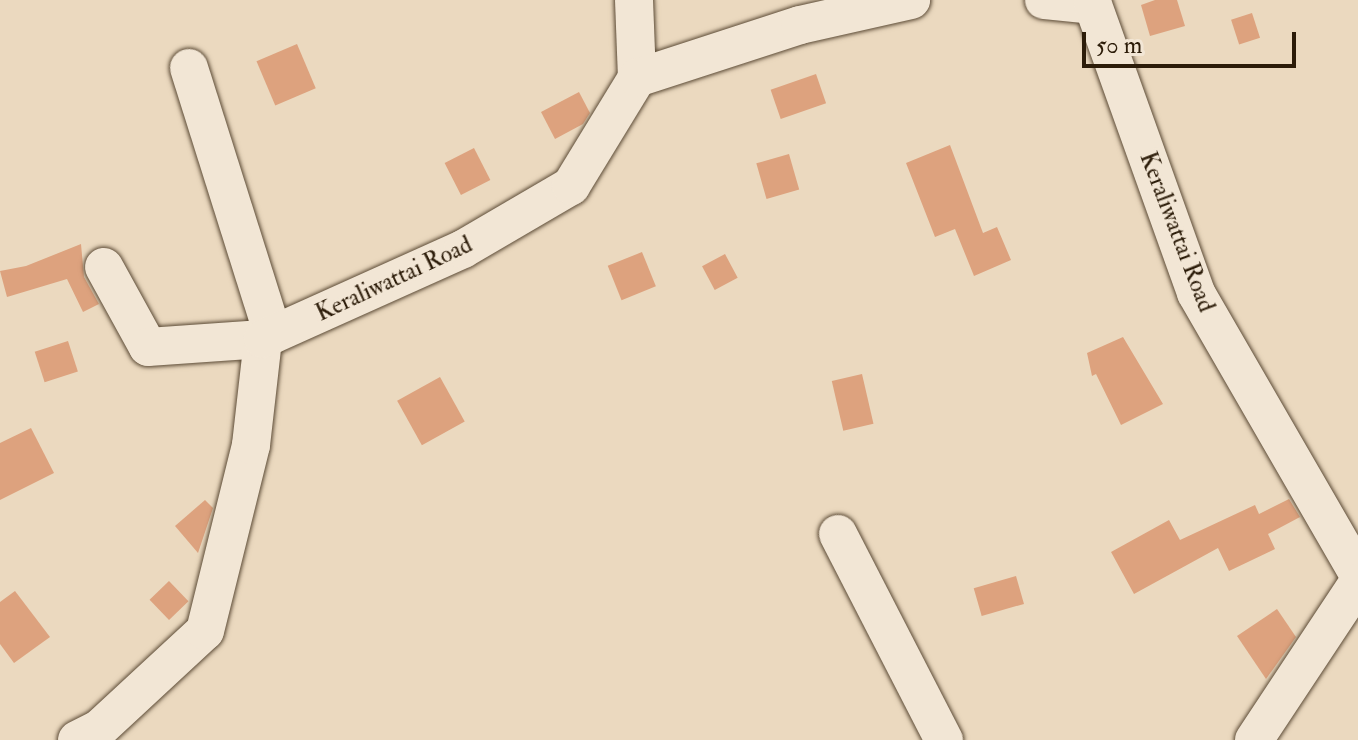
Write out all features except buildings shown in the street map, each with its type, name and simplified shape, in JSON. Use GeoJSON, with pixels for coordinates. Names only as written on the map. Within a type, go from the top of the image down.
{"type":"FeatureCollection","features":[{"type":"Feature","properties":{"kind":"street"},"geometry":{"type":"LineString","coordinates":[[634,0],[637,78],[800,25],[911,0]]}},
{"type":"Feature","properties":{"kind":"street","name":"Keraliwattai Road"},"geometry":{"type":"LineString","coordinates":[[1044,0],[1096,2],[1196,293],[1358,574]]}},
{"type":"Feature","properties":{"kind":"street"},"geometry":{"type":"LineString","coordinates":[[77,740],[99,729],[205,631],[251,445],[268,336],[189,68]]}},
{"type":"Feature","properties":{"kind":"street","name":"Keraliwattai Road"},"geometry":{"type":"LineString","coordinates":[[268,336],[463,249],[571,186],[637,78]]}},
{"type":"Feature","properties":{"kind":"street"},"geometry":{"type":"LineString","coordinates":[[104,267],[148,347],[268,336]]}},
{"type":"Feature","properties":{"kind":"street"},"geometry":{"type":"LineString","coordinates":[[838,534],[944,740]]}},
{"type":"Feature","properties":{"kind":"street"},"geometry":{"type":"LineString","coordinates":[[1254,740],[1358,583]]}}]}
